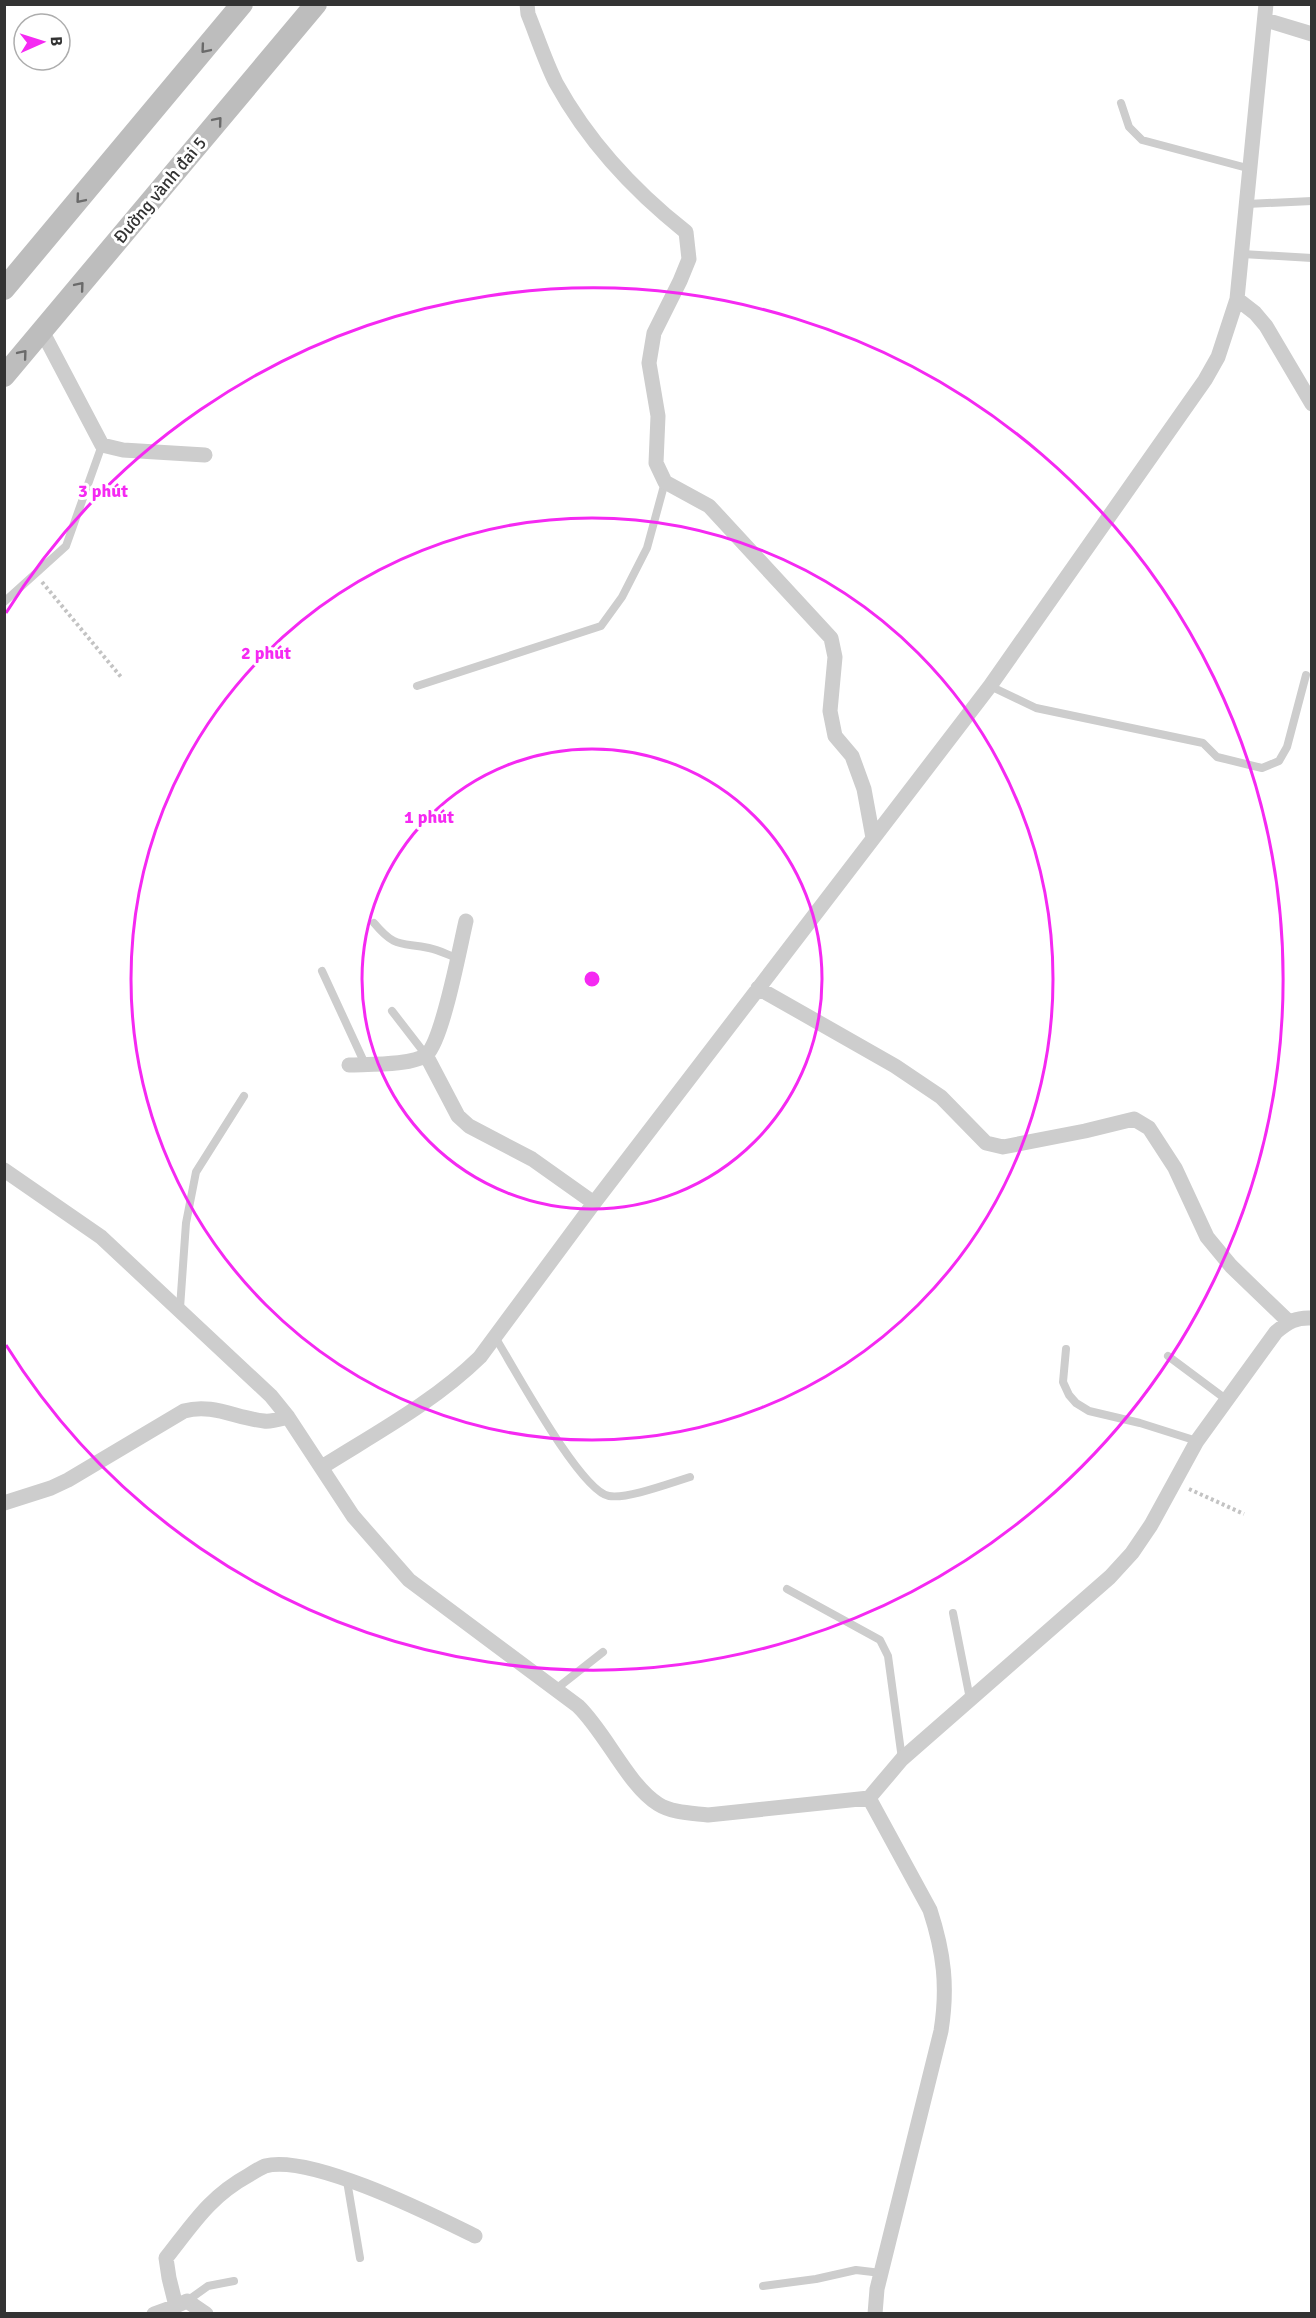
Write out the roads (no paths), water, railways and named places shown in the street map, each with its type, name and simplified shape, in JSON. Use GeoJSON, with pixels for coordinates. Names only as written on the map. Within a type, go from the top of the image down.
{"type":"FeatureCollection","features":[{"type":"Feature","properties":{"kind":"main road"},"geometry":{"type":"LineString","coordinates":[[4,289],[242,4]]}},
{"type":"Feature","properties":{"kind":"main road","name":"Đường vành đai 5"},"geometry":{"type":"LineString","coordinates":[[4,376],[316,4]]}},
{"type":"Feature","properties":{"kind":"street"},"geometry":{"type":"LineString","coordinates":[[527,4],[528,14],[556,82],[606,158],[649,203],[686,232],[688,259],[680,281],[654,333],[649,363],[658,416],[656,463],[665,482],[709,506],[831,638],[836,657],[830,711],[835,736],[852,756],[864,789],[873,838]]}},
{"type":"Feature","properties":{"kind":"street"},"geometry":{"type":"LineString","coordinates":[[322,1467],[459,1377],[480,1357],[594,1203],[990,686],[1204,380],[1218,357],[1237,299],[1266,12],[1311,34]]}},
{"type":"Feature","properties":{"kind":"street"},"geometry":{"type":"LineString","coordinates":[[1237,299],[1266,326],[1311,404]]}},
{"type":"Feature","properties":{"kind":"street"},"geometry":{"type":"LineString","coordinates":[[42,331],[102,445],[123,450],[206,455]]}},
{"type":"Feature","properties":{"kind":"street"},"geometry":{"type":"LineString","coordinates":[[349,1065],[412,1061],[426,1054],[441,1026],[466,921]]}},
{"type":"Feature","properties":{"kind":"street"},"geometry":{"type":"LineString","coordinates":[[758,988],[895,1066],[940,1097],[986,1143],[1003,1147],[1134,1119],[1149,1128],[1175,1168],[1207,1238],[1231,1266],[1288,1321]]}},
{"type":"Feature","properties":{"kind":"street"},"geometry":{"type":"LineString","coordinates":[[426,1054],[450,1102],[464,1121],[532,1159],[594,1203]]}},
{"type":"Feature","properties":{"kind":"street"},"geometry":{"type":"LineString","coordinates":[[4,1170],[101,1237],[271,1396],[288,1417],[353,1516],[409,1580],[578,1706],[593,1721],[639,1788],[659,1805],[684,1812],[708,1815],[869,1798],[902,1759],[1110,1577],[1132,1553],[1151,1525],[1197,1441],[1276,1332],[1288,1321],[1302,1317],[1311,1318]]}},
{"type":"Feature","properties":{"kind":"street"},"geometry":{"type":"LineString","coordinates":[[4,1503],[68,1480],[184,1411],[197,1407],[211,1408],[264,1421],[288,1417]]}},
{"type":"Feature","properties":{"kind":"street"},"geometry":{"type":"LineString","coordinates":[[869,1798],[930,1910],[946,1980],[941,2031],[877,2289],[875,2313]]}},
{"type":"Feature","properties":{"kind":"street"},"geometry":{"type":"LineString","coordinates":[[206,2313],[182,2303],[169,2278],[166,2258],[203,2209],[228,2186],[264,2166],[292,2164],[347,2181],[401,2201],[475,2235]]}},
{"type":"Feature","properties":{"kind":"street"},"geometry":{"type":"LineString","coordinates":[[153,2313],[182,2303]]}},
{"type":"Feature","properties":{"kind":"lane"},"geometry":{"type":"LineString","coordinates":[[1121,103],[1129,127],[1142,140],[1251,169]]}},
{"type":"Feature","properties":{"kind":"lane"},"geometry":{"type":"LineString","coordinates":[[1247,204],[1311,201]]}},
{"type":"Feature","properties":{"kind":"lane"},"geometry":{"type":"LineString","coordinates":[[1242,254],[1311,258]]}},
{"type":"Feature","properties":{"kind":"lane"},"geometry":{"type":"LineString","coordinates":[[4,603],[66,546],[102,445]]}},
{"type":"Feature","properties":{"kind":"lane"},"geometry":{"type":"LineString","coordinates":[[417,686],[601,626],[622,597],[647,548],[665,482]]}},
{"type":"Feature","properties":{"kind":"lane"},"geometry":{"type":"LineString","coordinates":[[990,686],[1036,708],[1203,743],[1217,757],[1262,768],[1279,761],[1287,747],[1306,675]]}},
{"type":"Feature","properties":{"kind":"lane"},"geometry":{"type":"LineString","coordinates":[[374,923],[385,936],[400,945],[430,949],[457,958]]}},
{"type":"Feature","properties":{"kind":"lane"},"geometry":{"type":"LineString","coordinates":[[322,971],[365,1064]]}},
{"type":"Feature","properties":{"kind":"lane"},"geometry":{"type":"LineString","coordinates":[[392,1011],[426,1054]]}},
{"type":"Feature","properties":{"kind":"lane"},"geometry":{"type":"LineString","coordinates":[[179,1310],[186,1223],[196,1172],[244,1096]]}},
{"type":"Feature","properties":{"kind":"lane"},"geometry":{"type":"LineString","coordinates":[[495,1337],[575,1467],[594,1489],[609,1496],[643,1492],[690,1477]]}},
{"type":"Feature","properties":{"kind":"lane"},"geometry":{"type":"LineString","coordinates":[[1066,1349],[1063,1382],[1076,1403],[1089,1411],[1140,1423],[1197,1441]]}},
{"type":"Feature","properties":{"kind":"lane"},"geometry":{"type":"LineString","coordinates":[[1168,1356],[1227,1400]]}},
{"type":"Feature","properties":{"kind":"lane"},"geometry":{"type":"LineString","coordinates":[[787,1589],[880,1640],[888,1656],[902,1759]]}},
{"type":"Feature","properties":{"kind":"lane"},"geometry":{"type":"LineString","coordinates":[[953,1613],[970,1699]]}},
{"type":"Feature","properties":{"kind":"lane"},"geometry":{"type":"LineString","coordinates":[[556,1689],[603,1652]]}},
{"type":"Feature","properties":{"kind":"lane"},"geometry":{"type":"LineString","coordinates":[[347,2181],[360,2258]]}},
{"type":"Feature","properties":{"kind":"lane"},"geometry":{"type":"LineString","coordinates":[[763,2286],[816,2280],[856,2270],[881,2272]]}},
{"type":"Feature","properties":{"kind":"lane"},"geometry":{"type":"LineString","coordinates":[[182,2303],[208,2286],[234,2281]]}}]}
